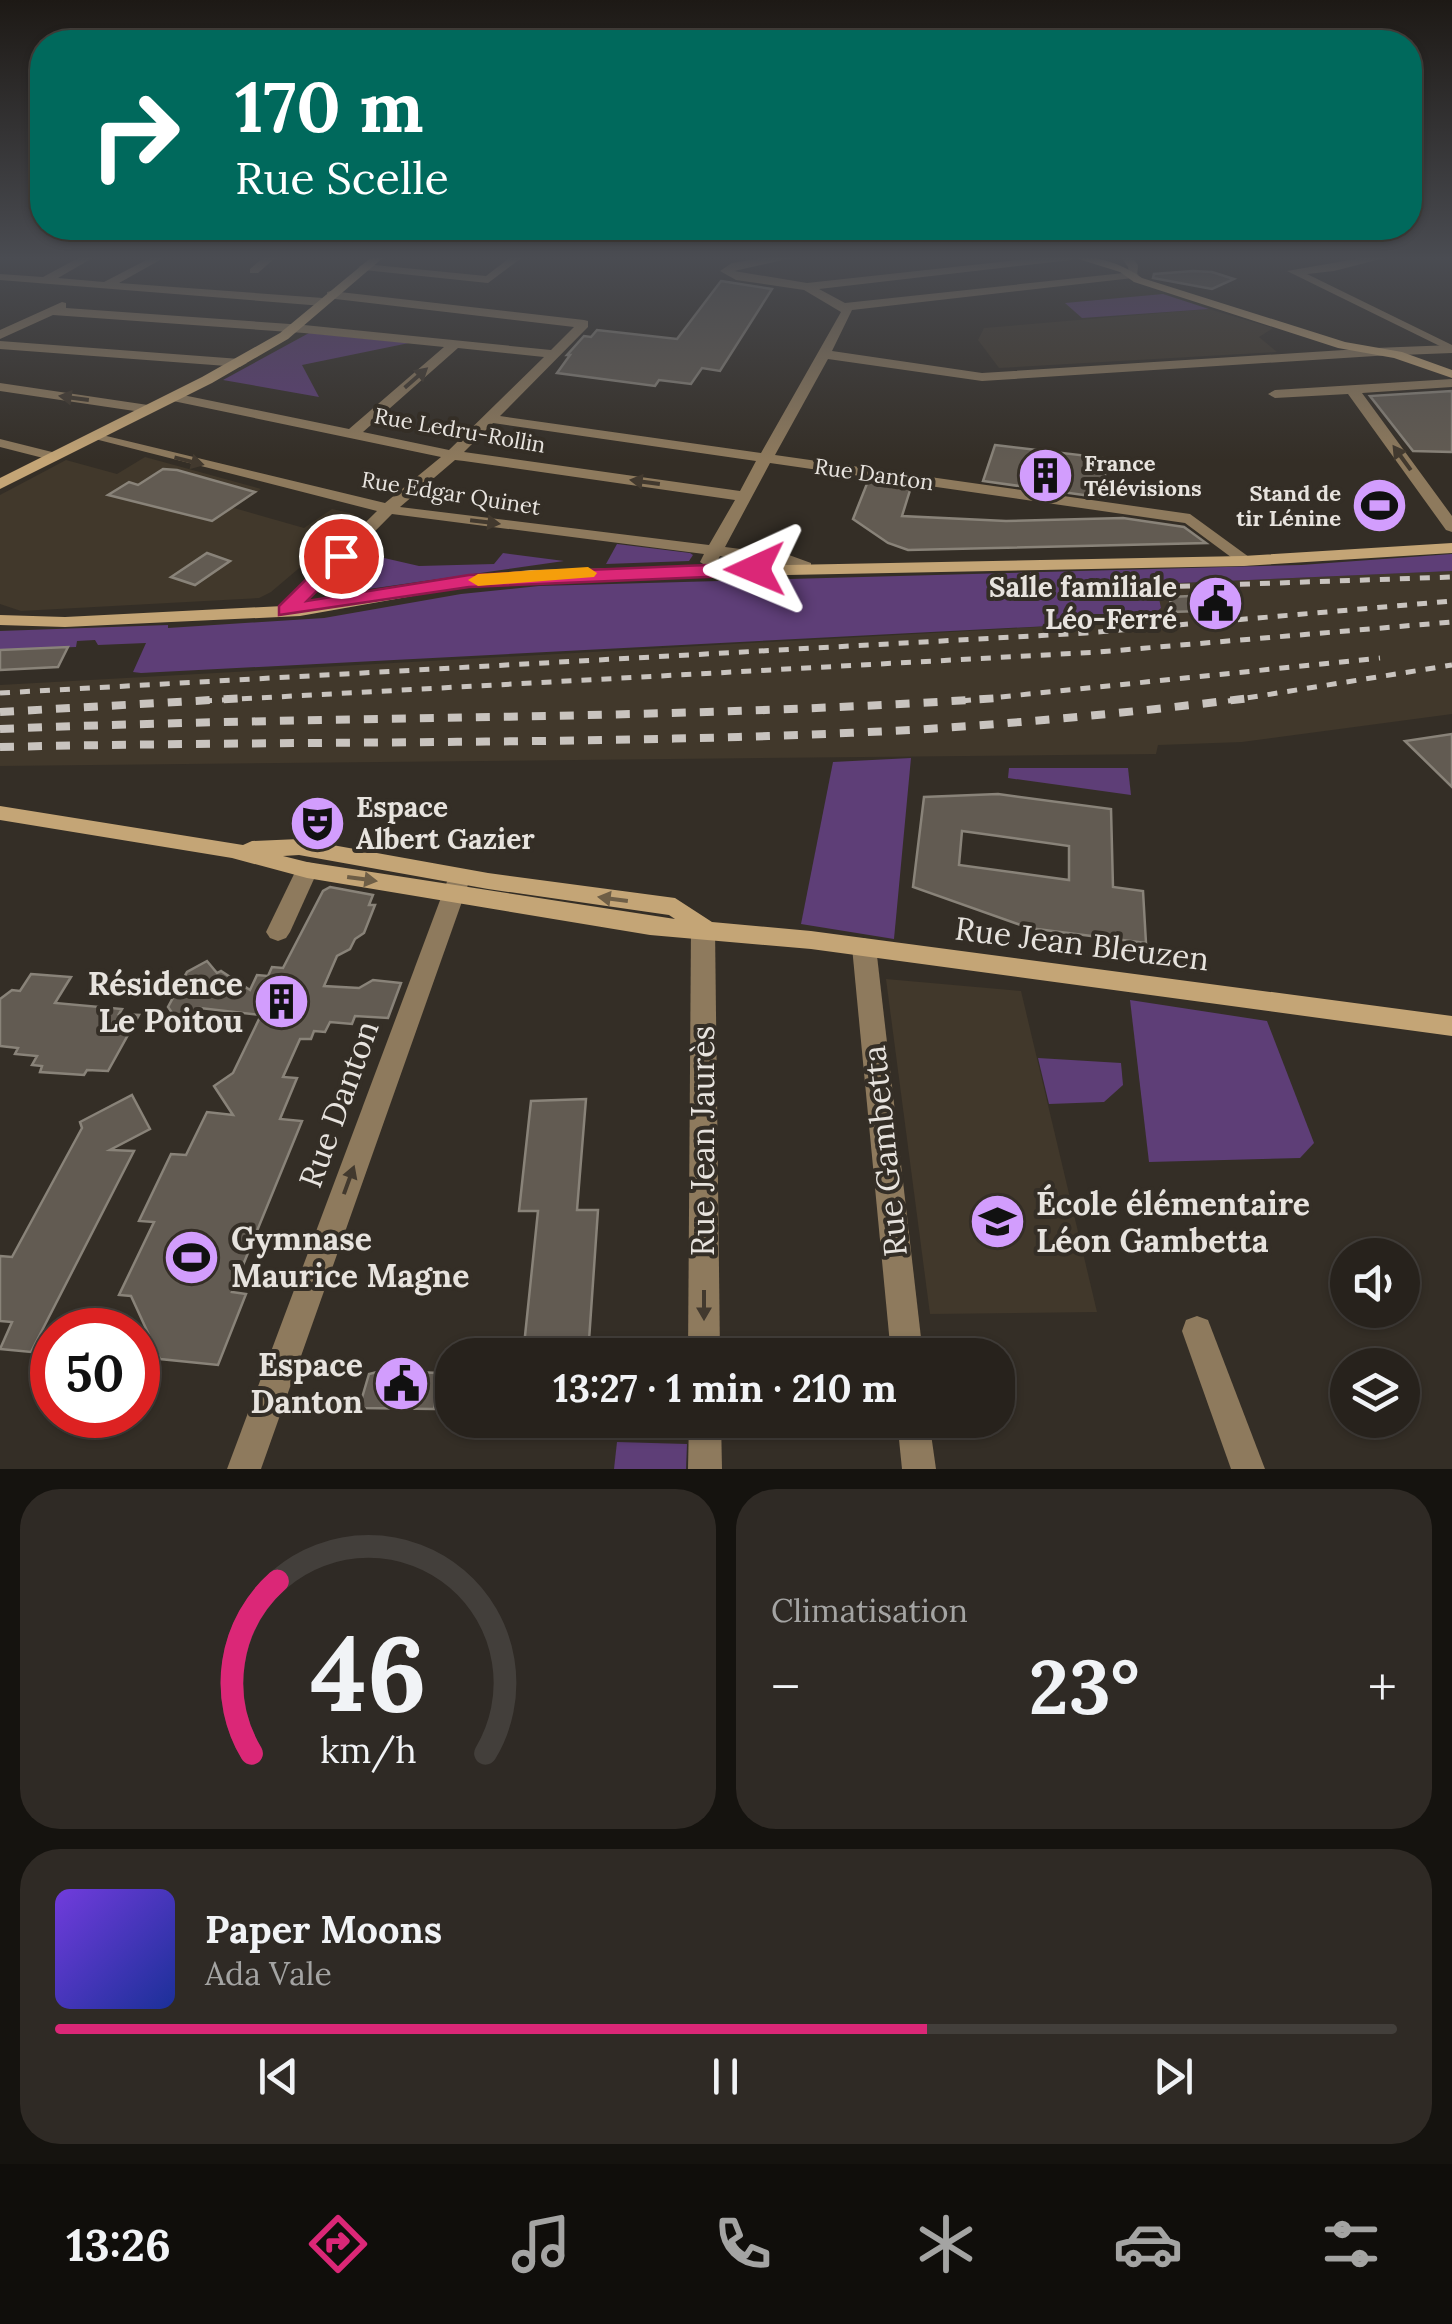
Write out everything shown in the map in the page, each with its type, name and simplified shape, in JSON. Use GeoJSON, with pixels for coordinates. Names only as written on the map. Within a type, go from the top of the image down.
{"type":"FeatureCollection","features":[{"type":"Feature","properties":{"kind":"main road"},"geometry":{"type":"LineString","coordinates":[[0,484],[240,362],[298,325]]}},
{"type":"Feature","properties":{"kind":"main road"},"geometry":{"type":"LineString","coordinates":[[1285,325],[1452,378]]}},
{"type":"Feature","properties":{"kind":"main road"},"geometry":{"type":"LineString","coordinates":[[286,611],[469,581],[620,572],[1243,561],[1452,548]]}},
{"type":"Feature","properties":{"kind":"main road"},"geometry":{"type":"LineString","coordinates":[[0,620],[65,622],[324,612],[529,584],[852,574],[884,569]]}},
{"type":"Feature","properties":{"kind":"main road"},"geometry":{"type":"LineString","coordinates":[[672,579],[704,574],[705,570]]}},
{"type":"Feature","properties":{"kind":"main road"},"geometry":{"type":"LineString","coordinates":[[586,577],[620,572]]}},
{"type":"Feature","properties":{"kind":"main road","name":"Rue Jean Bleuzen"},"geometry":{"type":"LineString","coordinates":[[0,816],[232,850],[307,870],[457,884]]}},
{"type":"Feature","properties":{"kind":"main road","name":"Rue Jean Bleuzen"},"geometry":{"type":"LineString","coordinates":[[232,850],[299,846],[650,926],[703,928],[864,948],[1452,1026]]}},
{"type":"Feature","properties":{"kind":"street"},"geometry":{"type":"LineString","coordinates":[[0,336],[24,325]]}},
{"type":"Feature","properties":{"kind":"street"},"geometry":{"type":"LineString","coordinates":[[234,325],[556,354]]}},
{"type":"Feature","properties":{"kind":"street"},"geometry":{"type":"LineString","coordinates":[[286,611],[388,509],[454,454],[583,325]]}},
{"type":"Feature","properties":{"kind":"street"},"geometry":{"type":"LineString","coordinates":[[705,570],[712,550],[840,325]]}},
{"type":"Feature","properties":{"kind":"street"},"geometry":{"type":"LineString","coordinates":[[1401,325],[1451,349]]}},
{"type":"Feature","properties":{"kind":"street"},"geometry":{"type":"LineString","coordinates":[[352,434],[456,343]]}},
{"type":"Feature","properties":{"kind":"street"},"geometry":{"type":"LineString","coordinates":[[0,345],[240,362]]}},
{"type":"Feature","properties":{"kind":"street"},"geometry":{"type":"LineString","coordinates":[[823,354],[982,377],[1451,349]]}},
{"type":"Feature","properties":{"kind":"street"},"geometry":{"type":"LineString","coordinates":[[1275,394],[1452,378]]}},
{"type":"Feature","properties":{"kind":"street"},"geometry":{"type":"LineString","coordinates":[[0,387],[148,410]]}},
{"type":"Feature","properties":{"kind":"street"},"geometry":{"type":"LineString","coordinates":[[1352,389],[1452,526]]}},
{"type":"Feature","properties":{"kind":"street","name":"Rue Ledru-Rollin"},"geometry":{"type":"LineString","coordinates":[[173,397],[454,454],[742,496]]}},
{"type":"Feature","properties":{"kind":"street","name":"Rue Danton"},"geometry":{"type":"LineString","coordinates":[[491,418],[1190,519],[1243,561]]}},
{"type":"Feature","properties":{"kind":"street","name":"Rue Edgar Quinet"},"geometry":{"type":"LineString","coordinates":[[94,437],[388,509],[789,560],[806,567]]}},
{"type":"Feature","properties":{"kind":"street"},"geometry":{"type":"LineString","coordinates":[[0,443],[55,457]]}},
{"type":"Feature","properties":{"kind":"street"},"geometry":{"type":"LineString","coordinates":[[278,932],[307,870]]}},
{"type":"Feature","properties":{"kind":"street","name":"Rue Danton"},"geometry":{"type":"LineString","coordinates":[[244,1469],[457,884]]}},
{"type":"Feature","properties":{"kind":"street","name":"Rue Jean Jaurès"},"geometry":{"type":"LineString","coordinates":[[703,928],[704,1338]]}},
{"type":"Feature","properties":{"kind":"street","name":"Rue Gambetta"},"geometry":{"type":"LineString","coordinates":[[864,948],[904,1338]]}},
{"type":"Feature","properties":{"kind":"street"},"geometry":{"type":"LineString","coordinates":[[1196,1330],[1248,1469]]}},
{"type":"Feature","properties":{"kind":"street"},"geometry":{"type":"LineString","coordinates":[[705,1438],[705,1469]]}},
{"type":"Feature","properties":{"kind":"street"},"geometry":{"type":"LineString","coordinates":[[915,1438],[918,1469]]}},
{"type":"Feature","properties":{"kind":"shaded area"},"geometry":{"type":"Polygon","coordinates":[[[1261,325],[1273,328],[1259,337],[1277,352],[999,368],[978,340],[984,328],[1261,325]]]}},
{"type":"Feature","properties":{"kind":"shaded area"},"geometry":{"type":"Polygon","coordinates":[[[309,333],[409,343],[302,365],[319,397],[223,380],[309,333]]]}},
{"type":"Feature","properties":{"kind":"shaded area"},"geometry":{"type":"Polygon","coordinates":[[[145,457],[261,489],[234,508],[304,528],[332,509],[354,514],[357,519],[259,598],[21,611],[0,604],[0,495],[66,460],[117,474],[145,457]]]}},
{"type":"Feature","properties":{"kind":"shaded area"},"geometry":{"type":"Polygon","coordinates":[[[617,544],[693,555],[689,561],[606,564],[617,544]]]}},
{"type":"Feature","properties":{"kind":"shaded area"},"geometry":{"type":"Polygon","coordinates":[[[358,552],[419,566],[494,564],[503,553],[564,561],[334,594],[324,585],[358,552]]]}},
{"type":"Feature","properties":{"kind":"shaded area"},"geometry":{"type":"Polygon","coordinates":[[[1452,554],[1452,571],[1156,584],[1161,608],[1146,621],[141,673],[133,672],[146,643],[98,645],[95,640],[77,641],[76,647],[0,650],[0,631],[168,628],[324,618],[461,594],[539,586],[1301,565],[1452,554]]]}},
{"type":"Feature","properties":{"kind":"shaded area"},"geometry":{"type":"Polygon","coordinates":[[[1452,571],[1452,714],[1242,742],[1158,745],[1156,754],[0,766],[0,685],[1146,621],[1161,608],[1155,584],[1452,571]]]}},
{"type":"Feature","properties":{"kind":"shaded area"},"geometry":{"type":"Polygon","coordinates":[[[911,758],[894,939],[801,924],[833,762],[911,758]]]}},
{"type":"Feature","properties":{"kind":"shaded area"},"geometry":{"type":"Polygon","coordinates":[[[1009,768],[1128,768],[1131,795],[1008,778],[1009,768]]]}},
{"type":"Feature","properties":{"kind":"shaded area","name":"École élémentaire Léon Gambetta"},"geometry":{"type":"Polygon","coordinates":[[[886,979],[1021,991],[1097,1312],[930,1314],[886,979]]]}},
{"type":"Feature","properties":{"kind":"shaded area"},"geometry":{"type":"Polygon","coordinates":[[[1130,1000],[1267,1021],[1314,1143],[1300,1158],[1149,1162],[1130,1000]]]}},
{"type":"Feature","properties":{"kind":"shaded area"},"geometry":{"type":"Polygon","coordinates":[[[1038,1058],[1121,1063],[1123,1085],[1104,1102],[1049,1104],[1038,1058]]]}},
{"type":"Feature","properties":{"kind":"shaded area"},"geometry":{"type":"Polygon","coordinates":[[[617,1442],[687,1444],[686,1469],[614,1469],[617,1442]]]}},
{"type":"Feature","properties":{"kind":"building"},"geometry":{"type":"Polygon","coordinates":[[[688,325],[749,325],[720,371],[702,368],[691,384],[659,380],[655,386],[557,373],[584,336],[591,337],[597,330],[677,339],[688,325]]]}},
{"type":"Feature","properties":{"kind":"building"},"geometry":{"type":"Polygon","coordinates":[[[1452,391],[1452,452],[1413,451],[1370,396],[1452,391]]]}},
{"type":"Feature","properties":{"kind":"building","name":"France Télévisions"},"geometry":{"type":"Polygon","coordinates":[[[995,445],[1105,458],[1105,498],[983,481],[995,445]]]}},
{"type":"Feature","properties":{"kind":"building"},"geometry":{"type":"Polygon","coordinates":[[[163,469],[255,492],[212,521],[108,495],[129,482],[138,485],[163,469]]]}},
{"type":"Feature","properties":{"kind":"building"},"geometry":{"type":"Polygon","coordinates":[[[868,481],[911,487],[902,516],[1006,521],[1123,518],[1184,527],[1206,543],[908,550],[888,543],[853,519],[868,481]]]}},
{"type":"Feature","properties":{"kind":"building"},"geometry":{"type":"Polygon","coordinates":[[[207,553],[230,561],[195,585],[171,577],[207,553]]]}},
{"type":"Feature","properties":{"kind":"building"},"geometry":{"type":"Polygon","coordinates":[[[1212,595],[1237,610],[1171,612],[1170,597],[1212,595]]]}},
{"type":"Feature","properties":{"kind":"building"},"geometry":{"type":"Polygon","coordinates":[[[68,647],[58,667],[0,670],[0,650],[68,647]]]}},
{"type":"Feature","properties":{"kind":"building"},"geometry":{"type":"Polygon","coordinates":[[[1452,734],[1452,787],[1405,741],[1452,734]]]}},
{"type":"Feature","properties":{"kind":"building"},"geometry":{"type":"Polygon","coordinates":[[[998,794],[1111,809],[1113,887],[1143,891],[1146,943],[1029,928],[913,887],[924,797],[998,794]],[[962,831],[959,865],[1069,880],[1069,846],[962,831]]]}},
{"type":"Feature","properties":{"kind":"building"},"geometry":{"type":"Polygon","coordinates":[[[330,887],[373,895],[369,905],[375,905],[364,933],[350,949],[337,956],[324,986],[359,988],[373,980],[401,983],[388,1018],[355,1016],[352,1024],[330,1022],[325,1032],[314,1031],[311,1039],[300,1039],[283,1077],[297,1078],[280,1119],[302,1121],[232,1292],[246,1294],[218,1365],[160,1359],[160,1308],[137,1308],[131,1296],[119,1295],[154,1222],[139,1221],[171,1154],[186,1155],[207,1112],[233,1115],[214,1086],[233,1073],[261,1015],[200,1008],[175,1017],[168,1007],[187,972],[207,961],[217,973],[221,971],[250,990],[257,975],[268,976],[272,967],[283,968],[323,891],[330,887]]]}},
{"type":"Feature","properties":{"kind":"building"},"geometry":{"type":"Polygon","coordinates":[[[31,974],[71,977],[55,1003],[122,1009],[119,1014],[139,1015],[108,1071],[87,1070],[84,1075],[40,1072],[42,1066],[32,1065],[37,1056],[15,1054],[18,1048],[0,1046],[0,999],[12,990],[20,991],[31,974]]]}},
{"type":"Feature","properties":{"kind":"building"},"geometry":{"type":"Polygon","coordinates":[[[132,1095],[150,1129],[110,1150],[134,1151],[54,1308],[30,1308],[30,1352],[0,1349],[12,1322],[0,1321],[0,1256],[12,1257],[82,1128],[80,1122],[132,1095]]]}},
{"type":"Feature","properties":{"kind":"building"},"geometry":{"type":"Polygon","coordinates":[[[586,1099],[577,1210],[598,1210],[589,1338],[525,1338],[538,1211],[519,1211],[531,1101],[586,1099]]]}},
{"type":"Feature","properties":{"kind":"building","name":"Espace Danton"},"geometry":{"type":"Polygon","coordinates":[[[435,1373],[434,1409],[359,1408],[369,1374],[435,1373]]]}},
{"type":"Feature","properties":{"kind":"railway"},"geometry":{"type":"LineString","coordinates":[[1160,587],[1452,577]]}},
{"type":"Feature","properties":{"kind":"railway"},"geometry":{"type":"LineString","coordinates":[[0,693],[1086,633],[1452,601]]}},
{"type":"Feature","properties":{"kind":"railway"},"geometry":{"type":"LineString","coordinates":[[202,701],[1099,652],[1452,622]]}},
{"type":"Feature","properties":{"kind":"railway"},"geometry":{"type":"LineString","coordinates":[[980,699],[1380,658]]}},
{"type":"Feature","properties":{"kind":"railway"},"geometry":{"type":"LineString","coordinates":[[1239,699],[1452,665]]}},
{"type":"Feature","properties":{"kind":"railway"},"geometry":{"type":"LineString","coordinates":[[0,712],[247,698]]}},
{"type":"Feature","properties":{"kind":"railway"},"geometry":{"type":"LineString","coordinates":[[980,699],[999,698]]}},
{"type":"Feature","properties":{"kind":"railway"},"geometry":{"type":"LineString","coordinates":[[1239,699],[1250,698]]}},
{"type":"Feature","properties":{"kind":"railway"},"geometry":{"type":"LineString","coordinates":[[0,729],[749,711],[980,699]]}},
{"type":"Feature","properties":{"kind":"railway"},"geometry":{"type":"LineString","coordinates":[[961,701],[980,699]]}},
{"type":"Feature","properties":{"kind":"railway"},"geometry":{"type":"LineString","coordinates":[[0,747],[796,735],[995,724],[1239,699]]}},
{"type":"Feature","properties":{"kind":"railway"},"geometry":{"type":"LineString","coordinates":[[1228,701],[1239,699]]}},
{"type":"Feature","properties":{"kind":"slow traffic"},"geometry":{"type":"LineString","coordinates":[[478,580],[588,573]]}},
{"type":"Feature","properties":{"kind":"place","name":"France Télévisions"},"geometry":{"type":"Point","coordinates":[1045,476]}},
{"type":"Feature","properties":{"kind":"place","name":"Stand de tir Lénine"},"geometry":{"type":"Point","coordinates":[1380,506]}},
{"type":"Feature","properties":{"kind":"place","name":"Salle familiale Léo-Ferré"},"geometry":{"type":"Point","coordinates":[1216,603]}},
{"type":"Feature","properties":{"kind":"place","name":"Espace Albert Gazier"},"geometry":{"type":"Point","coordinates":[317,823]}},
{"type":"Feature","properties":{"kind":"place","name":"Résidence Le Poitou"},"geometry":{"type":"Point","coordinates":[282,1002]}},
{"type":"Feature","properties":{"kind":"place","name":"École élémentaire Léon Gambetta"},"geometry":{"type":"Point","coordinates":[997,1222]}},
{"type":"Feature","properties":{"kind":"place","name":"Gymnase Maurice Magne"},"geometry":{"type":"Point","coordinates":[192,1257]}},
{"type":"Feature","properties":{"kind":"place","name":"Espace Danton"},"geometry":{"type":"Point","coordinates":[402,1383]}},
{"type":"Feature","properties":{"kind":"route"},"geometry":{"type":"LineString","coordinates":[[341,556],[286,611],[469,581],[532,575],[755,569]]}}]}
